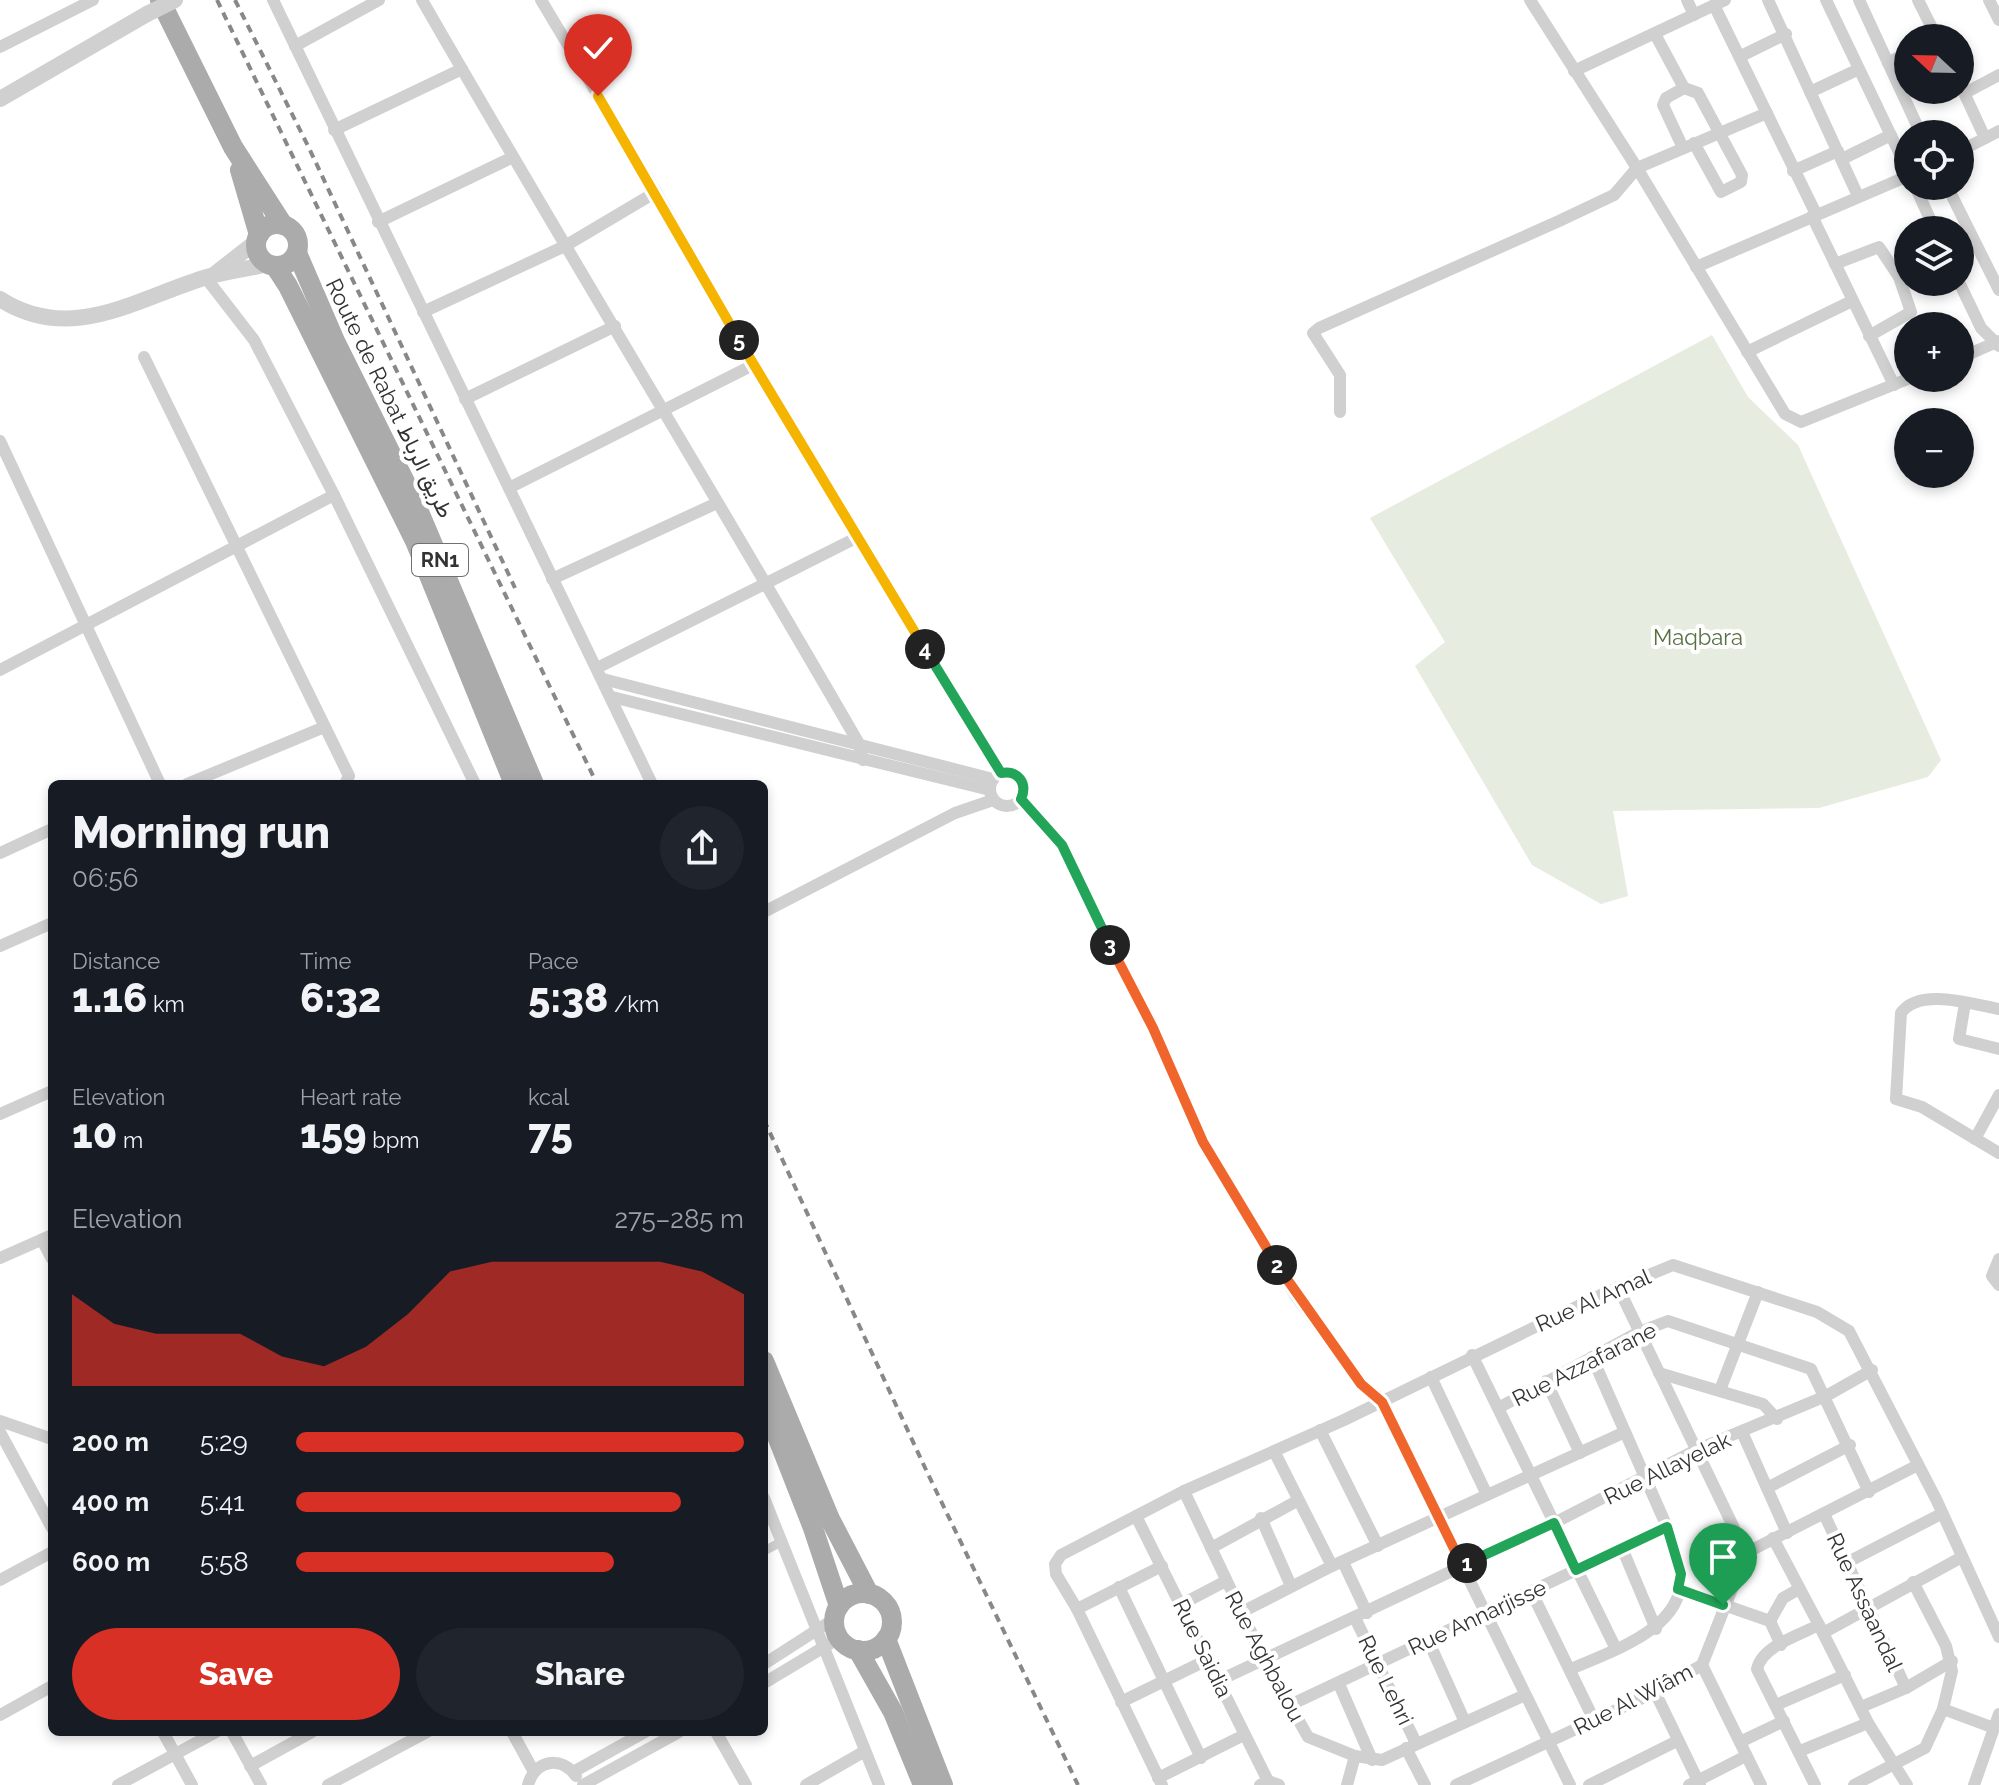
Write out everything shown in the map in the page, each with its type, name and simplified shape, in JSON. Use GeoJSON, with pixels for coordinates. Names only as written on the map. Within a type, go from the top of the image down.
{"type":"FeatureCollection","features":[{"type":"Feature","properties":{"kind":"main road","name":"RN1"},"geometry":{"type":"LineString","coordinates":[[153,7],[233,147],[283,225],[295,234],[297,253]]}},
{"type":"Feature","properties":{"kind":"main road","name":"RN1"},"geometry":{"type":"LineString","coordinates":[[233,147],[258,238],[259,255],[272,265]]}},
{"type":"Feature","properties":{"kind":"main road"},"geometry":{"type":"LineString","coordinates":[[258,238],[269,225],[283,225]]}},
{"type":"Feature","properties":{"kind":"main road"},"geometry":{"type":"LineString","coordinates":[[272,265],[287,264],[297,253]]}},
{"type":"Feature","properties":{"kind":"main road","name":"Route de Rabat طريق الرباط"},"geometry":{"type":"LineString","coordinates":[[297,253],[335,341],[414,500],[532,780]]}},
{"type":"Feature","properties":{"kind":"main road","name":"Route de Rabat طريق الرباط"},"geometry":{"type":"LineString","coordinates":[[272,265],[415,541],[512,780]]}},
{"type":"Feature","properties":{"kind":"main road"},"geometry":{"type":"LineString","coordinates":[[768,1371],[830,1519],[869,1594]]}},
{"type":"Feature","properties":{"kind":"main road"},"geometry":{"type":"LineString","coordinates":[[768,1413],[813,1528],[834,1628],[858,1650],[887,1701],[923,1785]]}},
{"type":"Feature","properties":{"kind":"main road"},"geometry":{"type":"LineString","coordinates":[[834,1628],[853,1595],[869,1594],[881,1600],[889,1611],[891,1626],[886,1639],[871,1649],[858,1650]]}},
{"type":"Feature","properties":{"kind":"main road"},"geometry":{"type":"LineString","coordinates":[[886,1639],[943,1785]]}},
{"type":"Feature","properties":{"kind":"street"},"geometry":{"type":"LineString","coordinates":[[0,47],[93,0]]}},
{"type":"Feature","properties":{"kind":"street"},"geometry":{"type":"LineString","coordinates":[[0,99],[153,7],[175,0]]}},
{"type":"Feature","properties":{"kind":"street"},"geometry":{"type":"LineString","coordinates":[[273,0],[650,780]]}},
{"type":"Feature","properties":{"kind":"street"},"geometry":{"type":"LineString","coordinates":[[295,46],[379,0]]}},
{"type":"Feature","properties":{"kind":"street"},"geometry":{"type":"LineString","coordinates":[[422,0],[511,158],[615,326],[767,585],[858,742],[863,760]]}},
{"type":"Feature","properties":{"kind":"street"},"geometry":{"type":"LineString","coordinates":[[541,0],[656,192],[753,365],[856,538],[994,785],[1007,806],[1021,799],[1024,789],[1020,779],[1012,773],[994,785],[955,813],[768,910]]}},
{"type":"Feature","properties":{"kind":"street"},"geometry":{"type":"LineString","coordinates":[[1530,0],[1574,71],[1637,168],[1785,414],[1796,421],[1894,385],[1835,264],[1719,2],[1574,71]]}},
{"type":"Feature","properties":{"kind":"street"},"geometry":{"type":"LineString","coordinates":[[1687,0],[1694,15]]}},
{"type":"Feature","properties":{"kind":"street"},"geometry":{"type":"LineString","coordinates":[[1768,0],[1858,196]]}},
{"type":"Feature","properties":{"kind":"street"},"geometry":{"type":"LineString","coordinates":[[1826,0],[1894,142]]}},
{"type":"Feature","properties":{"kind":"street"},"geometry":{"type":"LineString","coordinates":[[1859,0],[1914,120]]}},
{"type":"Feature","properties":{"kind":"street"},"geometry":{"type":"LineString","coordinates":[[1918,0],[1929,24]]}},
{"type":"Feature","properties":{"kind":"street"},"geometry":{"type":"LineString","coordinates":[[1993,2],[1999,20]]}},
{"type":"Feature","properties":{"kind":"street"},"geometry":{"type":"LineString","coordinates":[[1655,34],[1684,88],[1698,93],[1742,175],[1741,182],[1729,190],[1721,192],[1717,188],[1663,105],[1666,98],[1684,88]]}},
{"type":"Feature","properties":{"kind":"street"},"geometry":{"type":"LineString","coordinates":[[1741,56],[1786,34]]}},
{"type":"Feature","properties":{"kind":"street"},"geometry":{"type":"LineString","coordinates":[[1888,63],[1894,60]]}},
{"type":"Feature","properties":{"kind":"street"},"geometry":{"type":"LineString","coordinates":[[334,130],[462,69]]}},
{"type":"Feature","properties":{"kind":"street"},"geometry":{"type":"LineString","coordinates":[[1810,92],[1857,70]]}},
{"type":"Feature","properties":{"kind":"street"},"geometry":{"type":"LineString","coordinates":[[1974,84],[1999,75]]}},
{"type":"Feature","properties":{"kind":"street"},"geometry":{"type":"LineString","coordinates":[[1969,104],[1985,138]]}},
{"type":"Feature","properties":{"kind":"street"},"geometry":{"type":"LineString","coordinates":[[1340,412],[1340,375],[1313,333],[1319,328],[1614,195],[1637,168],[1767,113]]}},
{"type":"Feature","properties":{"kind":"street"},"geometry":{"type":"LineString","coordinates":[[1974,144],[1999,131]]}},
{"type":"Feature","properties":{"kind":"street"},"geometry":{"type":"LineString","coordinates":[[1793,171],[1891,135]]}},
{"type":"Feature","properties":{"kind":"street"},"geometry":{"type":"LineString","coordinates":[[378,222],[511,158]]}},
{"type":"Feature","properties":{"kind":"street"},"geometry":{"type":"LineString","coordinates":[[1696,267],[1894,179]]}},
{"type":"Feature","properties":{"kind":"street"},"geometry":{"type":"LineString","coordinates":[[423,312],[565,246],[656,192]]}},
{"type":"Feature","properties":{"kind":"street"},"geometry":{"type":"LineString","coordinates":[[1954,200],[1999,290]]}},
{"type":"Feature","properties":{"kind":"street"},"geometry":{"type":"LineString","coordinates":[[208,277],[258,238]]}},
{"type":"Feature","properties":{"kind":"street"},"geometry":{"type":"LineString","coordinates":[[1835,264],[1879,247],[1894,264]]}},
{"type":"Feature","properties":{"kind":"street"},"geometry":{"type":"LineString","coordinates":[[0,299],[48,319],[81,320],[113,312],[208,277],[272,265]]}},
{"type":"Feature","properties":{"kind":"street"},"geometry":{"type":"LineString","coordinates":[[208,277],[254,340],[334,495],[473,780]]}},
{"type":"Feature","properties":{"kind":"street"},"geometry":{"type":"LineString","coordinates":[[1869,336],[1911,312],[1908,296]]}},
{"type":"Feature","properties":{"kind":"street"},"geometry":{"type":"LineString","coordinates":[[1966,296],[1981,328],[1998,344],[1974,353]]}},
{"type":"Feature","properties":{"kind":"street"},"geometry":{"type":"LineString","coordinates":[[1747,352],[1852,301]]}},
{"type":"Feature","properties":{"kind":"street"},"geometry":{"type":"LineString","coordinates":[[465,399],[615,326]]}},
{"type":"Feature","properties":{"kind":"street"},"geometry":{"type":"LineString","coordinates":[[144,357],[322,728],[349,776],[347,780]]}},
{"type":"Feature","properties":{"kind":"street"},"geometry":{"type":"LineString","coordinates":[[509,488],[753,365]]}},
{"type":"Feature","properties":{"kind":"street"},"geometry":{"type":"LineString","coordinates":[[0,441],[156,780]]}},
{"type":"Feature","properties":{"kind":"street"},"geometry":{"type":"LineString","coordinates":[[0,670],[334,495]]}},
{"type":"Feature","properties":{"kind":"street"},"geometry":{"type":"LineString","coordinates":[[552,579],[717,503]]}},
{"type":"Feature","properties":{"kind":"street"},"geometry":{"type":"LineString","coordinates":[[600,673],[856,538]]}},
{"type":"Feature","properties":{"kind":"street"},"geometry":{"type":"LineString","coordinates":[[600,673],[858,742],[994,785]]}},
{"type":"Feature","properties":{"kind":"street"},"geometry":{"type":"LineString","coordinates":[[612,697],[863,760],[994,785]]}},
{"type":"Feature","properties":{"kind":"street"},"geometry":{"type":"LineString","coordinates":[[197,780],[322,728]]}},
{"type":"Feature","properties":{"kind":"street"},"geometry":{"type":"LineString","coordinates":[[1021,799],[1062,845],[1153,1028],[1203,1142],[1295,1295],[1361,1384],[1382,1402],[1570,1785]]}},
{"type":"Feature","properties":{"kind":"street"},"geometry":{"type":"LineString","coordinates":[[0,853],[48,831]]}},
{"type":"Feature","properties":{"kind":"street"},"geometry":{"type":"LineString","coordinates":[[0,946],[48,925]]}},
{"type":"Feature","properties":{"kind":"street"},"geometry":{"type":"LineString","coordinates":[[1999,1009],[1920,999],[1906,1006],[1901,1013],[1896,1099],[1922,1107],[1999,1153]]}},
{"type":"Feature","properties":{"kind":"street"},"geometry":{"type":"LineString","coordinates":[[1965,1003],[1959,1039],[1999,1049]]}},
{"type":"Feature","properties":{"kind":"street"},"geometry":{"type":"LineString","coordinates":[[0,1114],[48,1093]]}},
{"type":"Feature","properties":{"kind":"street"},"geometry":{"type":"LineString","coordinates":[[1975,1139],[1999,1095]]}},
{"type":"Feature","properties":{"kind":"street"},"geometry":{"type":"LineString","coordinates":[[0,1258],[47,1237]]}},
{"type":"Feature","properties":{"kind":"street"},"geometry":{"type":"LineString","coordinates":[[1999,1259],[1992,1276],[1999,1285]]}},
{"type":"Feature","properties":{"kind":"street","name":"Rue Al Amal"},"geometry":{"type":"LineString","coordinates":[[1077,1609],[1059,1580],[1055,1564],[1061,1555],[1184,1491],[1382,1402],[1472,1355],[1618,1287],[1673,1265],[1758,1292],[1840,1324],[1856,1340],[1999,1637]]}},
{"type":"Feature","properties":{"kind":"street"},"geometry":{"type":"LineString","coordinates":[[1618,1287],[1746,1553],[1825,1516],[1918,1465]]}},
{"type":"Feature","properties":{"kind":"street"},"geometry":{"type":"LineString","coordinates":[[1720,1390],[1758,1292]]}},
{"type":"Feature","properties":{"kind":"street","name":"Rue Azzafarane"},"geometry":{"type":"LineString","coordinates":[[1500,1407],[1639,1332],[1672,1321],[1806,1366],[1826,1396],[1869,1492]]}},
{"type":"Feature","properties":{"kind":"street"},"geometry":{"type":"LineString","coordinates":[[1472,1355],[1616,1649]]}},
{"type":"Feature","properties":{"kind":"street"},"geometry":{"type":"LineString","coordinates":[[1571,1669],[1656,1629],[1667,1617],[1681,1574],[1667,1527],[1592,1357]]}},
{"type":"Feature","properties":{"kind":"street","name":"Rue Allayelak"},"geometry":{"type":"LineString","coordinates":[[1220,1680],[1554,1523],[1645,1479],[1696,1450],[1777,1419],[1826,1396],[1872,1370]]}},
{"type":"Feature","properties":{"kind":"street"},"geometry":{"type":"LineString","coordinates":[[1659,1373],[1763,1404],[1777,1419]]}},
{"type":"Feature","properties":{"kind":"street"},"geometry":{"type":"LineString","coordinates":[[1431,1377],[1487,1495]]}},
{"type":"Feature","properties":{"kind":"street"},"geometry":{"type":"LineString","coordinates":[[1546,1381],[1580,1453]]}},
{"type":"Feature","properties":{"kind":"street"},"geometry":{"type":"LineString","coordinates":[[0,1421],[48,1438]]}},
{"type":"Feature","properties":{"kind":"street"},"geometry":{"type":"LineString","coordinates":[[1320,1430],[1378,1546]]}},
{"type":"Feature","properties":{"kind":"street"},"geometry":{"type":"LineString","coordinates":[[1242,1612],[1337,1564],[1625,1432]]}},
{"type":"Feature","properties":{"kind":"street"},"geometry":{"type":"LineString","coordinates":[[1742,1432],[1787,1533]]}},
{"type":"Feature","properties":{"kind":"street"},"geometry":{"type":"LineString","coordinates":[[1,1435],[48,1521]]}},
{"type":"Feature","properties":{"kind":"street"},"geometry":{"type":"LineString","coordinates":[[1767,1488],[1850,1445]]}},
{"type":"Feature","properties":{"kind":"street","name":"Rue Lehri"},"geometry":{"type":"LineString","coordinates":[[1274,1451],[1297,1501],[1337,1564],[1361,1615],[1425,1785]]}},
{"type":"Feature","properties":{"kind":"street","name":"Rue Aghbalou"},"geometry":{"type":"LineString","coordinates":[[1184,1491],[1264,1659],[1308,1737],[1372,1760]]}},
{"type":"Feature","properties":{"kind":"street"},"geometry":{"type":"LineString","coordinates":[[1211,1548],[1297,1501]]}},
{"type":"Feature","properties":{"kind":"street"},"geometry":{"type":"LineString","coordinates":[[768,1508],[816,1633]]}},
{"type":"Feature","properties":{"kind":"street"},"geometry":{"type":"LineString","coordinates":[[1846,1563],[1941,1514]]}},
{"type":"Feature","properties":{"kind":"street","name":"Rue Saidia"},"geometry":{"type":"LineString","coordinates":[[1136,1516],[1269,1784]]}},
{"type":"Feature","properties":{"kind":"street","name":"Rue Assaandal"},"geometry":{"type":"LineString","coordinates":[[1825,1516],[1906,1688]]}},
{"type":"Feature","properties":{"kind":"street"},"geometry":{"type":"LineString","coordinates":[[1261,1518],[1291,1586]]}},
{"type":"Feature","properties":{"kind":"street","name":"Rue Annarjisse"},"geometry":{"type":"LineString","coordinates":[[1288,1706],[1667,1527]]}},
{"type":"Feature","properties":{"kind":"street"},"geometry":{"type":"LineString","coordinates":[[1773,1538],[1868,1723],[1898,1764],[1907,1785]]}},
{"type":"Feature","properties":{"kind":"street"},"geometry":{"type":"LineString","coordinates":[[768,1549],[781,1542]]}},
{"type":"Feature","properties":{"kind":"street"},"geometry":{"type":"LineString","coordinates":[[1622,1548],[1656,1629]]}},
{"type":"Feature","properties":{"kind":"street","name":"Rue Al Wiâm"},"geometry":{"type":"LineString","coordinates":[[1456,1785],[1655,1692],[1702,1665],[1746,1553]]}},
{"type":"Feature","properties":{"kind":"street"},"geometry":{"type":"LineString","coordinates":[[0,1580],[48,1554]]}},
{"type":"Feature","properties":{"kind":"street"},"geometry":{"type":"LineString","coordinates":[[1815,1785],[1757,1669],[1762,1657],[1781,1645],[1868,1609],[1962,1557]]}},
{"type":"Feature","properties":{"kind":"street"},"geometry":{"type":"LineString","coordinates":[[1162,1566],[1077,1609],[1121,1702],[1160,1782],[1244,1735]]}},
{"type":"Feature","properties":{"kind":"street"},"geometry":{"type":"LineString","coordinates":[[1182,1604],[1226,1581]]}},
{"type":"Feature","properties":{"kind":"street"},"geometry":{"type":"LineString","coordinates":[[1854,1785],[1925,1748],[1951,1683],[1952,1661],[1913,1582]]}},
{"type":"Feature","properties":{"kind":"street"},"geometry":{"type":"LineString","coordinates":[[1119,1587],[1201,1758]]}},
{"type":"Feature","properties":{"kind":"street"},"geometry":{"type":"LineString","coordinates":[[1678,1589],[1770,1621],[1781,1645]]}},
{"type":"Feature","properties":{"kind":"street"},"geometry":{"type":"LineString","coordinates":[[1770,1621],[1783,1598],[1799,1589]]}},
{"type":"Feature","properties":{"kind":"street"},"geometry":{"type":"LineString","coordinates":[[1532,1593],[1594,1720]]}},
{"type":"Feature","properties":{"kind":"street"},"geometry":{"type":"LineString","coordinates":[[768,1662],[816,1633],[834,1628]]}},
{"type":"Feature","properties":{"kind":"street"},"geometry":{"type":"LineString","coordinates":[[816,1633],[834,1628]]}},
{"type":"Feature","properties":{"kind":"street"},"geometry":{"type":"LineString","coordinates":[[768,1680],[834,1628]]}},
{"type":"Feature","properties":{"kind":"street"},"geometry":{"type":"LineString","coordinates":[[834,1628],[865,1751],[879,1785]]}},
{"type":"Feature","properties":{"kind":"street"},"geometry":{"type":"LineString","coordinates":[[1428,1640],[1465,1722]]}},
{"type":"Feature","properties":{"kind":"street"},"geometry":{"type":"LineString","coordinates":[[1121,1702],[1209,1659]]}},
{"type":"Feature","properties":{"kind":"street"},"geometry":{"type":"LineString","coordinates":[[1861,1707],[1906,1688],[1952,1661]]}},
{"type":"Feature","properties":{"kind":"street"},"geometry":{"type":"LineString","coordinates":[[1702,1665],[1761,1785]]}},
{"type":"Feature","properties":{"kind":"street"},"geometry":{"type":"LineString","coordinates":[[1776,1705],[1845,1675]]}},
{"type":"Feature","properties":{"kind":"street"},"geometry":{"type":"LineString","coordinates":[[1339,1684],[1372,1760],[1384,1759],[1525,1695]]}},
{"type":"Feature","properties":{"kind":"street"},"geometry":{"type":"LineString","coordinates":[[0,1715],[48,1688]]}},
{"type":"Feature","properties":{"kind":"street"},"geometry":{"type":"LineString","coordinates":[[1655,1692],[1695,1784],[1746,1756]]}},
{"type":"Feature","properties":{"kind":"street"},"geometry":{"type":"LineString","coordinates":[[1943,1709],[1994,1728]]}},
{"type":"Feature","properties":{"kind":"street"},"geometry":{"type":"LineString","coordinates":[[1974,1785],[1999,1714]]}},
{"type":"Feature","properties":{"kind":"street"},"geometry":{"type":"LineString","coordinates":[[1740,1742],[1784,1721]]}},
{"type":"Feature","properties":{"kind":"street"},"geometry":{"type":"LineString","coordinates":[[1800,1751],[1868,1723]]}},
{"type":"Feature","properties":{"kind":"street"},"geometry":{"type":"LineString","coordinates":[[165,1736],[192,1785]]}},
{"type":"Feature","properties":{"kind":"street"},"geometry":{"type":"LineString","coordinates":[[118,1785],[209,1736]]}},
{"type":"Feature","properties":{"kind":"street"},"geometry":{"type":"LineString","coordinates":[[234,1736],[261,1785]]}},
{"type":"Feature","properties":{"kind":"street"},"geometry":{"type":"LineString","coordinates":[[250,1766],[301,1736]]}},
{"type":"Feature","properties":{"kind":"street"},"geometry":{"type":"LineString","coordinates":[[328,1785],[420,1736]]}},
{"type":"Feature","properties":{"kind":"street"},"geometry":{"type":"LineString","coordinates":[[514,1736],[534,1772]]}},
{"type":"Feature","properties":{"kind":"street"},"geometry":{"type":"LineString","coordinates":[[573,1772],[638,1736]]}},
{"type":"Feature","properties":{"kind":"street"},"geometry":{"type":"LineString","coordinates":[[528,1785],[534,1772],[555,1762],[573,1772],[581,1785],[672,1736]]}},
{"type":"Feature","properties":{"kind":"street"},"geometry":{"type":"LineString","coordinates":[[718,1736],[746,1785]]}},
{"type":"Feature","properties":{"kind":"street"},"geometry":{"type":"LineString","coordinates":[[1589,1785],[1677,1741]]}},
{"type":"Feature","properties":{"kind":"street"},"geometry":{"type":"LineString","coordinates":[[806,1785],[865,1751]]}},
{"type":"Feature","properties":{"kind":"street"},"geometry":{"type":"LineString","coordinates":[[1347,1785],[1355,1756]]}},
{"type":"Feature","properties":{"kind":"green space","name":"Maqbara"},"geometry":{"type":"Polygon","coordinates":[[[1712,335],[1748,397],[1798,445],[1941,760],[1928,777],[1819,808],[1613,811],[1628,896],[1601,904],[1532,865],[1415,666],[1445,642],[1370,518],[1712,335]]]}},
{"type":"Feature","properties":{"kind":"railway"},"geometry":{"type":"LineString","coordinates":[[217,0],[595,780]]}},
{"type":"Feature","properties":{"kind":"railway"},"geometry":{"type":"LineString","coordinates":[[235,0],[309,148],[515,588]]}},
{"type":"Feature","properties":{"kind":"railway"},"geometry":{"type":"LineString","coordinates":[[768,1129],[927,1472],[1078,1785]]}},
{"type":"Feature","properties":{"kind":"route"},"geometry":{"type":"LineString","coordinates":[[598,96],[753,365],[1001,773],[1017,775],[1024,789],[1021,799],[1044,821],[1062,845],[1153,1028],[1203,1142],[1295,1295],[1361,1384],[1382,1402],[1462,1565],[1554,1523],[1576,1570],[1667,1527],[1681,1574],[1678,1589],[1723,1605]]}}]}
